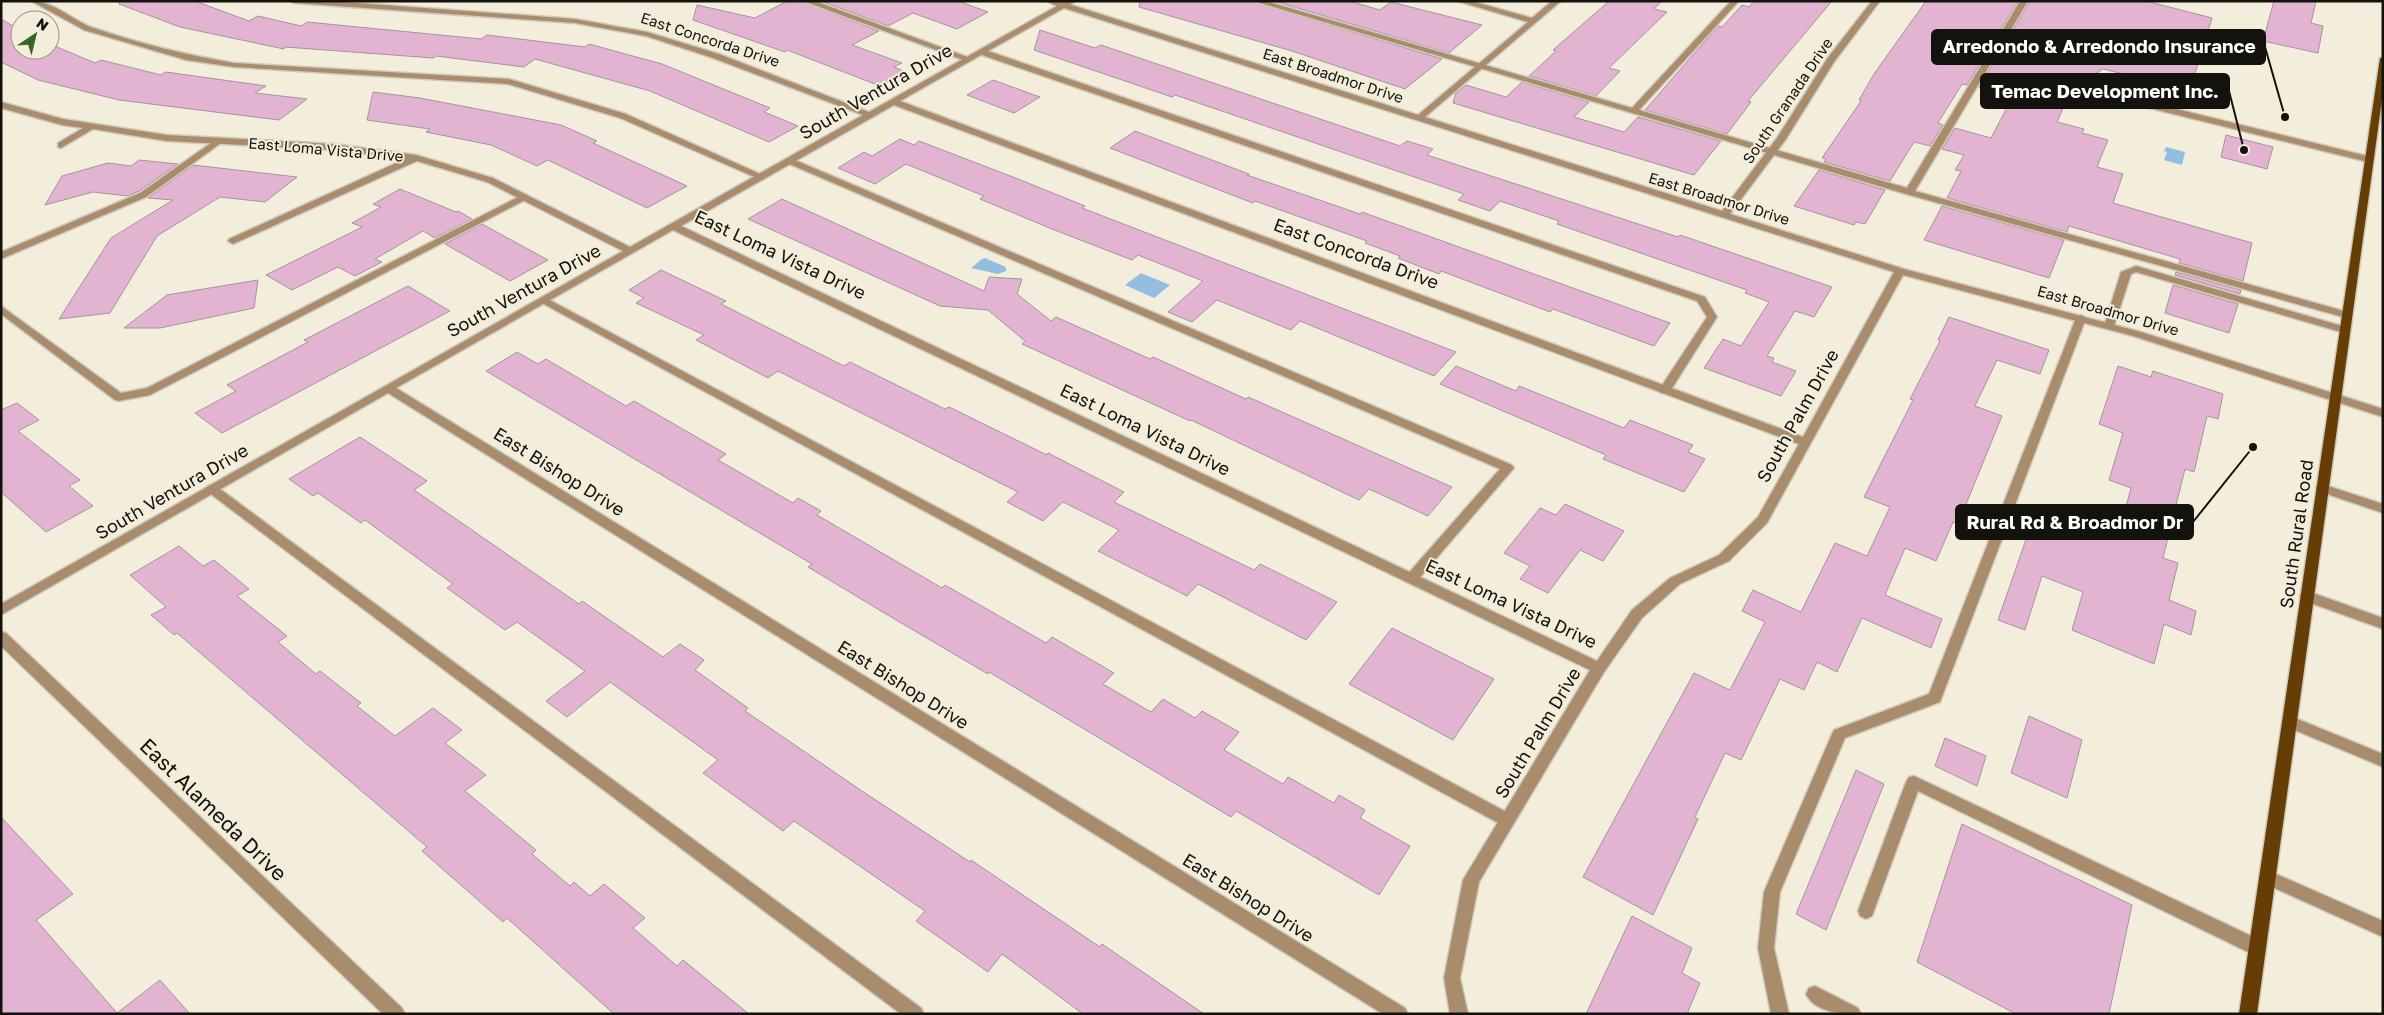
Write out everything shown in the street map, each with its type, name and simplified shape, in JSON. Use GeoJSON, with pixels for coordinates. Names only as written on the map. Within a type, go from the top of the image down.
{"type":"FeatureCollection","features":[{"type":"Feature","properties":{"kind":"main road","name":"South Rural Road"},"geometry":{"type":"LineString","coordinates":[[2248,1014],[2383,60]]}},
{"type":"Feature","properties":{"kind":"street"},"geometry":{"type":"LineString","coordinates":[[35,1],[87,28],[189,58],[234,65],[509,82],[623,116],[762,177]]}},
{"type":"Feature","properties":{"kind":"street","name":"East Concorda Drive"},"geometry":{"type":"LineString","coordinates":[[294,1],[575,22],[648,34],[716,56],[870,116]]}},
{"type":"Feature","properties":{"kind":"street"},"geometry":{"type":"LineString","coordinates":[[807,1],[969,59]]}},
{"type":"Feature","properties":{"kind":"street","name":"East Broadmor Drive"},"geometry":{"type":"LineString","coordinates":[[1050,1],[1068,3],[1418,119],[1900,271],[2082,318],[2383,413]]}},
{"type":"Feature","properties":{"kind":"street"},"geometry":{"type":"LineString","coordinates":[[1257,1],[1479,68],[1634,111],[1909,192],[2347,315]]}},
{"type":"Feature","properties":{"kind":"street"},"geometry":{"type":"LineString","coordinates":[[1461,1],[1534,21]]}},
{"type":"Feature","properties":{"kind":"street"},"geometry":{"type":"LineString","coordinates":[[1418,119],[1557,1]]}},
{"type":"Feature","properties":{"kind":"street"},"geometry":{"type":"LineString","coordinates":[[1634,111],[1734,1]]}},
{"type":"Feature","properties":{"kind":"street","name":"South Granada Drive"},"geometry":{"type":"LineString","coordinates":[[1724,216],[1772,152],[1830,61],[1876,1]]}},
{"type":"Feature","properties":{"kind":"street"},"geometry":{"type":"LineString","coordinates":[[1909,192],[2024,1]]}},
{"type":"Feature","properties":{"kind":"street","name":"South Ventura Drive"},"geometry":{"type":"LineString","coordinates":[[1,610],[212,488],[1068,3]]}},
{"type":"Feature","properties":{"kind":"street"},"geometry":{"type":"LineString","coordinates":[[982,52],[1701,299],[1712,316],[1665,390]]}},
{"type":"Feature","properties":{"kind":"street","name":"East Concorda Drive"},"geometry":{"type":"LineString","coordinates":[[894,102],[1805,442]]}},
{"type":"Feature","properties":{"kind":"street"},"geometry":{"type":"LineString","coordinates":[[2140,102],[2368,159]]}},
{"type":"Feature","properties":{"kind":"street","name":"East Loma Vista Drive"},"geometry":{"type":"LineString","coordinates":[[1,105],[62,122],[167,138],[333,147],[416,158],[490,180],[631,251]]}},
{"type":"Feature","properties":{"kind":"street"},"geometry":{"type":"LineString","coordinates":[[61,145],[92,126]]}},
{"type":"Feature","properties":{"kind":"street"},"geometry":{"type":"LineString","coordinates":[[1,256],[143,195],[218,141]]}},
{"type":"Feature","properties":{"kind":"street"},"geometry":{"type":"LineString","coordinates":[[233,241],[416,158]]}},
{"type":"Feature","properties":{"kind":"street"},"geometry":{"type":"LineString","coordinates":[[790,161],[1508,468],[1411,578]]}},
{"type":"Feature","properties":{"kind":"street"},"geometry":{"type":"LineString","coordinates":[[1,310],[119,397],[150,391],[524,197]]}},
{"type":"Feature","properties":{"kind":"street","name":"East Loma Vista Drive"},"geometry":{"type":"LineString","coordinates":[[674,227],[1599,668]]}},
{"type":"Feature","properties":{"kind":"street"},"geometry":{"type":"LineString","coordinates":[[2109,326],[2126,272],[2130,268],[2143,270],[2345,330]]}},
{"type":"Feature","properties":{"kind":"street","name":"South Palm Drive"},"geometry":{"type":"LineString","coordinates":[[1459,1014],[1452,978],[1471,880],[1599,668],[1637,614],[1675,581],[1724,558],[1763,520],[1900,271]]}},
{"type":"Feature","properties":{"kind":"street"},"geometry":{"type":"LineString","coordinates":[[544,300],[1507,820]]}},
{"type":"Feature","properties":{"kind":"street"},"geometry":{"type":"LineString","coordinates":[[1780,1014],[1766,948],[1772,892],[1839,734],[1935,698],[2082,318]]}},
{"type":"Feature","properties":{"kind":"street","name":"East Bishop Drive"},"geometry":{"type":"LineString","coordinates":[[388,388],[1399,1014]]}},
{"type":"Feature","properties":{"kind":"street"},"geometry":{"type":"LineString","coordinates":[[212,488],[915,1014]]}},
{"type":"Feature","properties":{"kind":"street"},"geometry":{"type":"LineString","coordinates":[[2322,488],[2383,509]]}},
{"type":"Feature","properties":{"kind":"street"},"geometry":{"type":"LineString","coordinates":[[2307,596],[2383,624]]}},
{"type":"Feature","properties":{"kind":"street","name":"East Alameda Drive"},"geometry":{"type":"LineString","coordinates":[[1,637],[396,1014]]}},
{"type":"Feature","properties":{"kind":"street"},"geometry":{"type":"LineString","coordinates":[[2290,722],[2383,761]]}},
{"type":"Feature","properties":{"kind":"street"},"geometry":{"type":"LineString","coordinates":[[1866,911],[1914,782],[2258,948]]}},
{"type":"Feature","properties":{"kind":"street"},"geometry":{"type":"LineString","coordinates":[[2267,876],[2383,929]]}},
{"type":"Feature","properties":{"kind":"street"},"geometry":{"type":"LineString","coordinates":[[1816,994],[1852,1014]]}},
{"type":"Feature","properties":{"kind":"water"},"geometry":{"type":"Polygon","coordinates":[[[2166,147],[2185,152],[2182,165],[2164,160],[2167,152],[2164,151],[2166,147]]]}},
{"type":"Feature","properties":{"kind":"water"},"geometry":{"type":"Polygon","coordinates":[[[985,258],[1006,267],[1006,271],[998,274],[971,268],[985,258]]]}},
{"type":"Feature","properties":{"kind":"water"},"geometry":{"type":"Polygon","coordinates":[[[1141,273],[1170,285],[1154,298],[1125,285],[1141,273]]]}},
{"type":"Feature","properties":{"kind":"building"},"geometry":{"type":"Polygon","coordinates":[[[120,1],[195,1],[249,21],[258,16],[301,26],[307,22],[481,39],[487,35],[585,47],[589,44],[662,64],[770,108],[764,112],[798,126],[769,142],[650,91],[535,59],[524,67],[436,56],[433,58],[285,47],[284,49],[180,27],[119,4],[120,1]]]}},
{"type":"Feature","properties":{"kind":"building"},"geometry":{"type":"Polygon","coordinates":[[[787,1],[801,1],[879,31],[852,45],[902,63],[894,67],[906,72],[880,86],[787,50],[785,52],[693,20],[697,5],[755,18],[787,1]]]}},
{"type":"Feature","properties":{"kind":"building"},"geometry":{"type":"Polygon","coordinates":[[[821,1],[958,1],[988,12],[957,29],[913,13],[888,26],[821,1]]]}},
{"type":"Feature","properties":{"kind":"building"},"geometry":{"type":"Polygon","coordinates":[[[1140,1],[1251,1],[1442,59],[1405,89],[1292,51],[1139,7],[1140,1]]]}},
{"type":"Feature","properties":{"kind":"building"},"geometry":{"type":"Polygon","coordinates":[[[1274,1],[1349,1],[1380,10],[1391,2],[1482,25],[1449,53],[1274,1]]]}},
{"type":"Feature","properties":{"kind":"building"},"geometry":{"type":"Polygon","coordinates":[[[1609,1],[1662,1],[1654,9],[1667,12],[1609,68],[1620,71],[1596,96],[1529,76],[1556,51],[1553,50],[1609,1]]]}},
{"type":"Feature","properties":{"kind":"building"},"geometry":{"type":"Polygon","coordinates":[[[1754,1],[1832,1],[1748,101],[1751,102],[1727,134],[1645,110],[1718,26],[1722,27],[1742,5],[1749,7],[1754,1]]]}},
{"type":"Feature","properties":{"kind":"building"},"geometry":{"type":"Polygon","coordinates":[[[1926,1],[2018,1],[1967,85],[1962,84],[1938,123],[1943,125],[1930,146],[1914,142],[1890,181],[1824,162],[1826,159],[1822,158],[1861,101],[1859,100],[1874,74],[1926,1]]]}},
{"type":"Feature","properties":{"kind":"building"},"geometry":{"type":"Polygon","coordinates":[[[2030,1],[2146,1],[2212,18],[2190,90],[2103,69],[2071,90],[2057,122],[2084,129],[2082,133],[2108,140],[2097,167],[2123,174],[2113,203],[2252,243],[2243,281],[2179,263],[2180,259],[2069,226],[2067,232],[1947,198],[1961,171],[1955,170],[1964,155],[1942,149],[1955,128],[1991,138],[2013,96],[1979,87],[2030,1]]]}},
{"type":"Feature","properties":{"kind":"building"},"geometry":{"type":"Polygon","coordinates":[[[2274,1],[2316,1],[2311,23],[2323,26],[2318,53],[2263,41],[2274,1]]]}},
{"type":"Feature","properties":{"kind":"building"},"geometry":{"type":"Polygon","coordinates":[[[1,19],[10,24],[10,60],[60,60],[60,48],[95,63],[101,60],[161,75],[166,72],[266,86],[255,93],[307,99],[279,120],[119,100],[38,80],[1,62],[1,19]]]}},
{"type":"Feature","properties":{"kind":"building"},"geometry":{"type":"Polygon","coordinates":[[[1040,30],[1095,48],[1101,45],[1400,146],[1407,141],[1433,149],[1427,155],[1678,237],[1680,235],[1832,287],[1814,317],[1795,311],[1767,356],[1774,358],[1772,362],[1796,371],[1781,396],[1704,368],[1723,339],[1741,346],[1769,302],[1745,293],[1747,290],[1557,224],[1559,221],[1500,201],[1490,211],[1458,200],[1464,194],[1175,95],[1172,97],[1034,50],[1040,30]]]}},
{"type":"Feature","properties":{"kind":"building"},"geometry":{"type":"Polygon","coordinates":[[[993,80],[1040,97],[1014,113],[967,95],[993,80]]]}},
{"type":"Feature","properties":{"kind":"building"},"geometry":{"type":"Polygon","coordinates":[[[1522,82],[1589,102],[1574,117],[1624,132],[1638,117],[1721,141],[1694,175],[1453,103],[1456,93],[1466,85],[1506,97],[1522,82]]]}},
{"type":"Feature","properties":{"kind":"building"},"geometry":{"type":"Polygon","coordinates":[[[373,92],[420,98],[561,125],[597,141],[593,143],[687,186],[647,208],[548,160],[537,166],[491,145],[426,132],[430,129],[367,120],[373,92]]]}},
{"type":"Feature","properties":{"kind":"building"},"geometry":{"type":"Polygon","coordinates":[[[1135,131],[1249,174],[1247,175],[1360,214],[1362,212],[1670,323],[1654,346],[1553,309],[1550,312],[1441,271],[1439,274],[1398,258],[1400,256],[1365,243],[1367,241],[1255,201],[1253,203],[1110,148],[1135,131]]]}},
{"type":"Feature","properties":{"kind":"building"},"geometry":{"type":"Polygon","coordinates":[[[2226,135],[2273,147],[2267,169],[2221,157],[2226,135]]]}},
{"type":"Feature","properties":{"kind":"building"},"geometry":{"type":"Polygon","coordinates":[[[900,139],[914,145],[919,141],[1013,177],[1085,206],[1082,208],[1456,352],[1434,376],[1300,321],[1291,330],[1217,300],[1192,322],[1168,312],[1203,281],[1138,255],[1132,260],[1052,229],[980,199],[984,196],[906,164],[875,184],[838,168],[864,152],[872,156],[900,139]]]}},
{"type":"Feature","properties":{"kind":"building"},"geometry":{"type":"Polygon","coordinates":[[[139,160],[178,164],[139,191],[128,196],[93,192],[45,205],[62,176],[108,163],[131,166],[139,160]]]}},
{"type":"Feature","properties":{"kind":"building"},"geometry":{"type":"Polygon","coordinates":[[[193,165],[297,177],[265,202],[220,197],[157,236],[110,313],[59,319],[111,238],[173,200],[148,198],[193,165]]]}},
{"type":"Feature","properties":{"kind":"building"},"geometry":{"type":"Polygon","coordinates":[[[1819,170],[1885,190],[1865,224],[1856,222],[1854,225],[1794,206],[1819,170]]]}},
{"type":"Feature","properties":{"kind":"building"},"geometry":{"type":"Polygon","coordinates":[[[400,189],[456,212],[458,211],[472,219],[435,238],[423,231],[375,259],[382,262],[355,276],[338,267],[292,290],[266,275],[362,227],[352,223],[381,207],[373,204],[400,189]]]}},
{"type":"Feature","properties":{"kind":"building"},"geometry":{"type":"Polygon","coordinates":[[[782,199],[984,291],[989,277],[1022,279],[1017,294],[1051,321],[1056,317],[1150,359],[1153,357],[1452,487],[1428,516],[1369,489],[1359,500],[1191,420],[1022,344],[1025,341],[988,310],[940,306],[748,219],[782,199]]]}},
{"type":"Feature","properties":{"kind":"building"},"geometry":{"type":"Polygon","coordinates":[[[1942,206],[2064,240],[2049,278],[1924,240],[1942,206]]]}},
{"type":"Feature","properties":{"kind":"building"},"geometry":{"type":"Polygon","coordinates":[[[482,224],[548,260],[510,281],[445,244],[482,224]]]}},
{"type":"Feature","properties":{"kind":"building"},"geometry":{"type":"Polygon","coordinates":[[[661,270],[726,301],[721,304],[844,366],[850,362],[945,409],[949,407],[1047,455],[1048,453],[1124,492],[1114,502],[1254,570],[1260,564],[1337,602],[1306,640],[1198,584],[1187,596],[1098,551],[1119,530],[1063,502],[1043,521],[1007,502],[1018,492],[778,371],[768,378],[696,340],[704,335],[636,303],[644,298],[629,290],[661,270]]]}},
{"type":"Feature","properties":{"kind":"building"},"geometry":{"type":"Polygon","coordinates":[[[2176,272],[2241,290],[2240,294],[2175,275],[2176,272]]]}},
{"type":"Feature","properties":{"kind":"building"},"geometry":{"type":"Polygon","coordinates":[[[258,280],[254,308],[160,328],[124,328],[167,295],[258,280]]]}},
{"type":"Feature","properties":{"kind":"building"},"geometry":{"type":"Polygon","coordinates":[[[2173,285],[2238,304],[2229,333],[2165,313],[2173,285]]]}},
{"type":"Feature","properties":{"kind":"building"},"geometry":{"type":"Polygon","coordinates":[[[408,286],[450,311],[222,433],[195,413],[236,391],[227,385],[308,342],[304,340],[408,286]]]}},
{"type":"Feature","properties":{"kind":"building"},"geometry":{"type":"Polygon","coordinates":[[[1949,317],[2049,350],[2040,374],[1997,360],[1975,406],[2002,416],[1958,524],[1953,522],[1936,561],[1905,548],[1885,595],[1942,619],[1931,648],[1862,618],[1837,672],[1817,662],[1804,690],[1780,679],[1741,760],[1725,753],[1695,817],[1698,819],[1653,915],[1583,877],[1694,673],[1730,690],[1765,622],[1742,611],[1753,590],[1801,612],[1835,543],[1867,556],[1890,507],[1864,497],[1913,400],[1910,399],[1940,341],[1938,340],[1949,317]]]}},
{"type":"Feature","properties":{"kind":"building"},"geometry":{"type":"Polygon","coordinates":[[[517,352],[538,364],[546,359],[626,406],[634,401],[726,454],[718,460],[793,503],[798,498],[821,511],[817,515],[942,588],[945,585],[1046,643],[1052,637],[1114,673],[1103,684],[1151,712],[1163,699],[1195,718],[1202,711],[1239,732],[1224,750],[1283,784],[1288,777],[1334,803],[1339,795],[1365,810],[1360,818],[1410,846],[1379,895],[1236,811],[1231,817],[989,672],[988,674],[886,614],[808,567],[812,564],[486,371],[517,352]]]}},
{"type":"Feature","properties":{"kind":"building"},"geometry":{"type":"Polygon","coordinates":[[[1456,366],[1516,391],[1519,386],[1624,428],[1630,420],[1693,445],[1688,452],[1705,459],[1684,492],[1603,459],[1606,455],[1440,384],[1456,366]]]}},
{"type":"Feature","properties":{"kind":"building"},"geometry":{"type":"Polygon","coordinates":[[[2118,366],[2151,377],[2153,371],[2223,394],[2218,419],[2207,416],[2194,472],[2185,469],[2163,558],[2178,563],[2169,600],[2196,611],[2191,635],[2164,624],[2154,664],[2072,630],[2083,592],[2042,576],[2025,630],[1998,620],[2038,505],[2063,514],[2061,520],[2117,540],[2131,488],[2109,480],[2123,433],[2099,424],[2118,366]]]}},
{"type":"Feature","properties":{"kind":"building"},"geometry":{"type":"Polygon","coordinates":[[[17,403],[39,420],[18,431],[80,480],[69,486],[93,506],[46,532],[1,492],[1,410],[17,403]]]}},
{"type":"Feature","properties":{"kind":"building"},"geometry":{"type":"Polygon","coordinates":[[[360,437],[427,481],[414,490],[579,604],[582,601],[663,657],[680,644],[704,660],[695,670],[748,708],[745,711],[862,791],[970,862],[971,860],[1100,947],[1102,944],[1204,1014],[1083,1014],[1002,954],[988,972],[916,921],[925,911],[794,821],[783,831],[703,773],[718,760],[610,682],[567,717],[546,701],[585,671],[517,622],[505,630],[447,588],[453,584],[365,520],[361,523],[318,493],[313,496],[289,479],[360,437]]]}},
{"type":"Feature","properties":{"kind":"building"},"geometry":{"type":"Polygon","coordinates":[[[1565,504],[1624,531],[1603,561],[1580,550],[1548,593],[1520,579],[1530,566],[1504,553],[1540,508],[1556,515],[1565,504]]]}},
{"type":"Feature","properties":{"kind":"building"},"geometry":{"type":"Polygon","coordinates":[[[179,546],[203,566],[214,560],[249,589],[237,596],[287,636],[278,642],[316,674],[320,671],[361,703],[357,706],[395,736],[433,708],[462,730],[445,743],[486,775],[465,791],[536,850],[532,854],[570,886],[574,882],[590,896],[604,884],[645,918],[633,928],[677,966],[683,960],[749,1014],[614,1014],[507,918],[503,922],[422,851],[427,847],[177,633],[174,635],[151,615],[166,607],[130,575],[179,546]]]}},
{"type":"Feature","properties":{"kind":"building"},"geometry":{"type":"Polygon","coordinates":[[[1392,628],[1494,679],[1453,740],[1349,684],[1392,628]]]}},
{"type":"Feature","properties":{"kind":"building"},"geometry":{"type":"Polygon","coordinates":[[[2029,716],[2082,740],[2067,798],[2011,773],[2029,716]]]}},
{"type":"Feature","properties":{"kind":"building"},"geometry":{"type":"Polygon","coordinates":[[[1945,738],[1986,756],[1977,786],[1935,766],[1945,738]]]}},
{"type":"Feature","properties":{"kind":"building"},"geometry":{"type":"Polygon","coordinates":[[[1856,770],[1884,784],[1826,930],[1796,914],[1856,770]]]}},
{"type":"Feature","properties":{"kind":"building"},"geometry":{"type":"Polygon","coordinates":[[[1,817],[73,894],[36,920],[117,1013],[160,980],[190,1014],[1,1014],[1,817]]]}},
{"type":"Feature","properties":{"kind":"building"},"geometry":{"type":"Polygon","coordinates":[[[1962,824],[2132,905],[2109,1014],[2016,1014],[1917,962],[1962,824]]]}},
{"type":"Feature","properties":{"kind":"building"},"geometry":{"type":"Polygon","coordinates":[[[1632,916],[1692,948],[1682,973],[1700,983],[1687,1014],[1586,1014],[1632,916]]]}},
{"type":"Feature","properties":{"kind":"place","name":"Arredondo & Arredondo Insurance"},"geometry":{"type":"Point","coordinates":[2285,117]}},
{"type":"Feature","properties":{"kind":"place","name":"Temac Development Inc."},"geometry":{"type":"Point","coordinates":[2244,150]}},
{"type":"Feature","properties":{"kind":"place","name":"Rural Rd & Broadmor Dr"},"geometry":{"type":"Point","coordinates":[2253,447]}}]}
